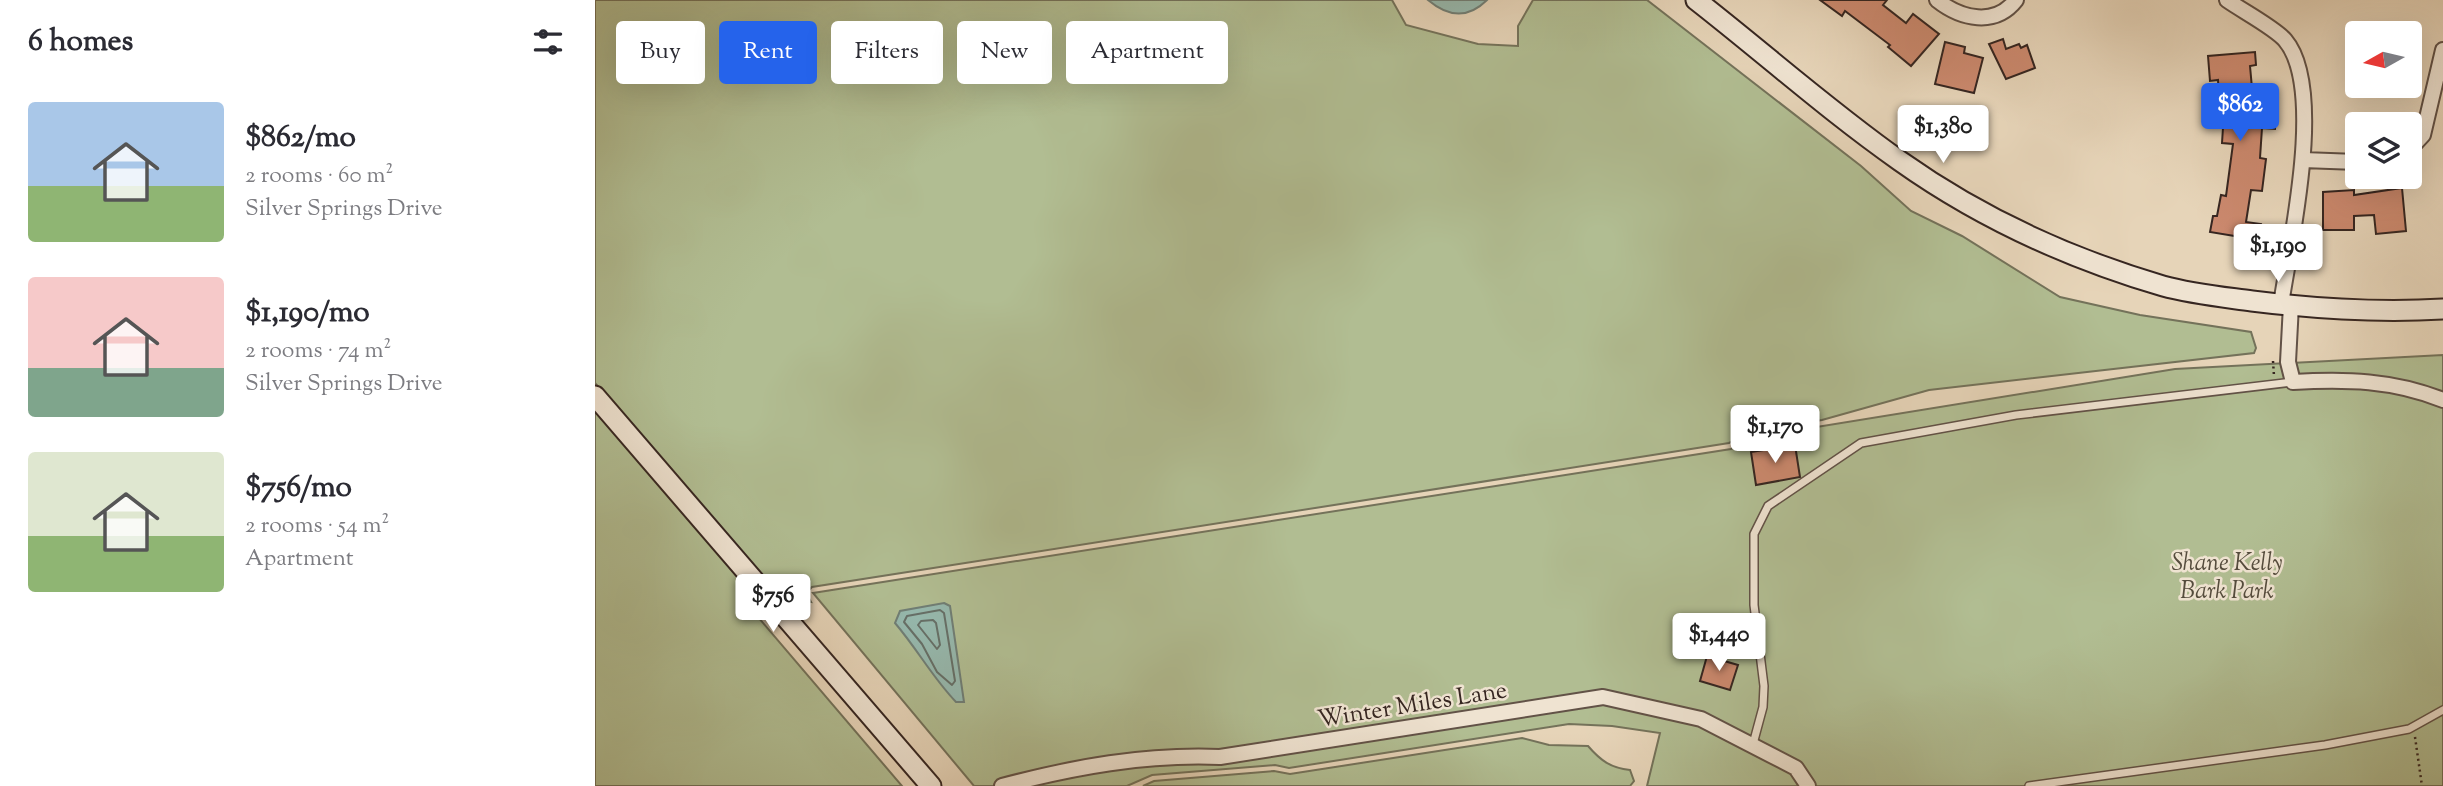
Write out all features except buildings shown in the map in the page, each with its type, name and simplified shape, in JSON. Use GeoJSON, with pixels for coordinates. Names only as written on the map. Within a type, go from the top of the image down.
{"type":"FeatureCollection","features":[{"type":"Feature","properties":{"kind":"street"},"geometry":{"type":"LineString","coordinates":[[1696,0],[1900,161],[1969,205],[2094,262],[2165,286],[2286,305],[2388,312],[2443,309]]}},
{"type":"Feature","properties":{"kind":"street"},"geometry":{"type":"LineString","coordinates":[[1937,0],[1951,10],[1981,19],[2007,12],[2016,0]]}},
{"type":"Feature","properties":{"kind":"street"},"geometry":{"type":"LineString","coordinates":[[2227,0],[2285,40],[2300,71],[2304,111],[2303,160],[2286,305],[2288,362],[2293,382],[2377,381],[2414,388],[2443,400]]}},
{"type":"Feature","properties":{"kind":"street"},"geometry":{"type":"LineString","coordinates":[[2422,136],[2443,50]]}},
{"type":"Feature","properties":{"kind":"street"},"geometry":{"type":"LineString","coordinates":[[2303,160],[2345,162]]}},
{"type":"Feature","properties":{"kind":"street"},"geometry":{"type":"LineString","coordinates":[[595,396],[931,786]]}},
{"type":"Feature","properties":{"kind":"street","name":"Winter Miles Lane"},"geometry":{"type":"LineString","coordinates":[[1003,786],[1067,769],[1157,757],[1220,757],[1603,697],[1701,719],[1796,768],[1808,786]]}},
{"type":"Feature","properties":{"kind":"lane"},"geometry":{"type":"LineString","coordinates":[[1753,744],[1763,707],[1764,686],[1754,605],[1754,534],[1768,506],[1861,443],[2016,415],[2293,382]]}},
{"type":"Feature","properties":{"kind":"lane"},"geometry":{"type":"LineString","coordinates":[[2029,786],[2325,745],[2409,729],[2443,710]]}},
{"type":"Feature","properties":{"kind":"green space"},"geometry":{"type":"Polygon","coordinates":[[[595,0],[1392,0],[1406,25],[1478,44],[1518,46],[1518,26],[1533,0],[1647,0],[1861,166],[1911,211],[1962,236],[2060,297],[2140,315],[2251,332],[2256,348],[2254,353],[1929,390],[1822,420],[1754,431],[1729,443],[812,587],[806,593],[811,602],[777,596],[595,383],[595,0]]]}},
{"type":"Feature","properties":{"kind":"green space","name":"Shane Kelly Bark Park"},"geometry":{"type":"Polygon","coordinates":[[[2443,355],[2443,786],[1647,786],[1660,733],[1612,726],[1569,724],[1289,768],[1275,765],[1152,775],[1127,786],[974,786],[813,593],[1731,449],[1755,437],[2175,369],[2443,355]]]}},
{"type":"Feature","properties":{"kind":"green space"},"geometry":{"type":"Polygon","coordinates":[[[595,408],[758,598],[752,610],[902,786],[595,786],[595,408]]]}},
{"type":"Feature","properties":{"kind":"green space"},"geometry":{"type":"Polygon","coordinates":[[[1522,738],[1549,745],[1588,746],[1607,763],[1630,770],[1634,781],[1630,786],[1143,786],[1154,781],[1274,771],[1290,774],[1522,738]]]}},
{"type":"Feature","properties":{"kind":"water"},"geometry":{"type":"Polygon","coordinates":[[[1428,0],[1487,0],[1473,10],[1458,13],[1443,10],[1428,0]]]}},
{"type":"Feature","properties":{"kind":"water"},"geometry":{"type":"Polygon","coordinates":[[[944,603],[950,606],[964,702],[956,702],[947,693],[895,623],[900,611],[944,603]]]}}]}
